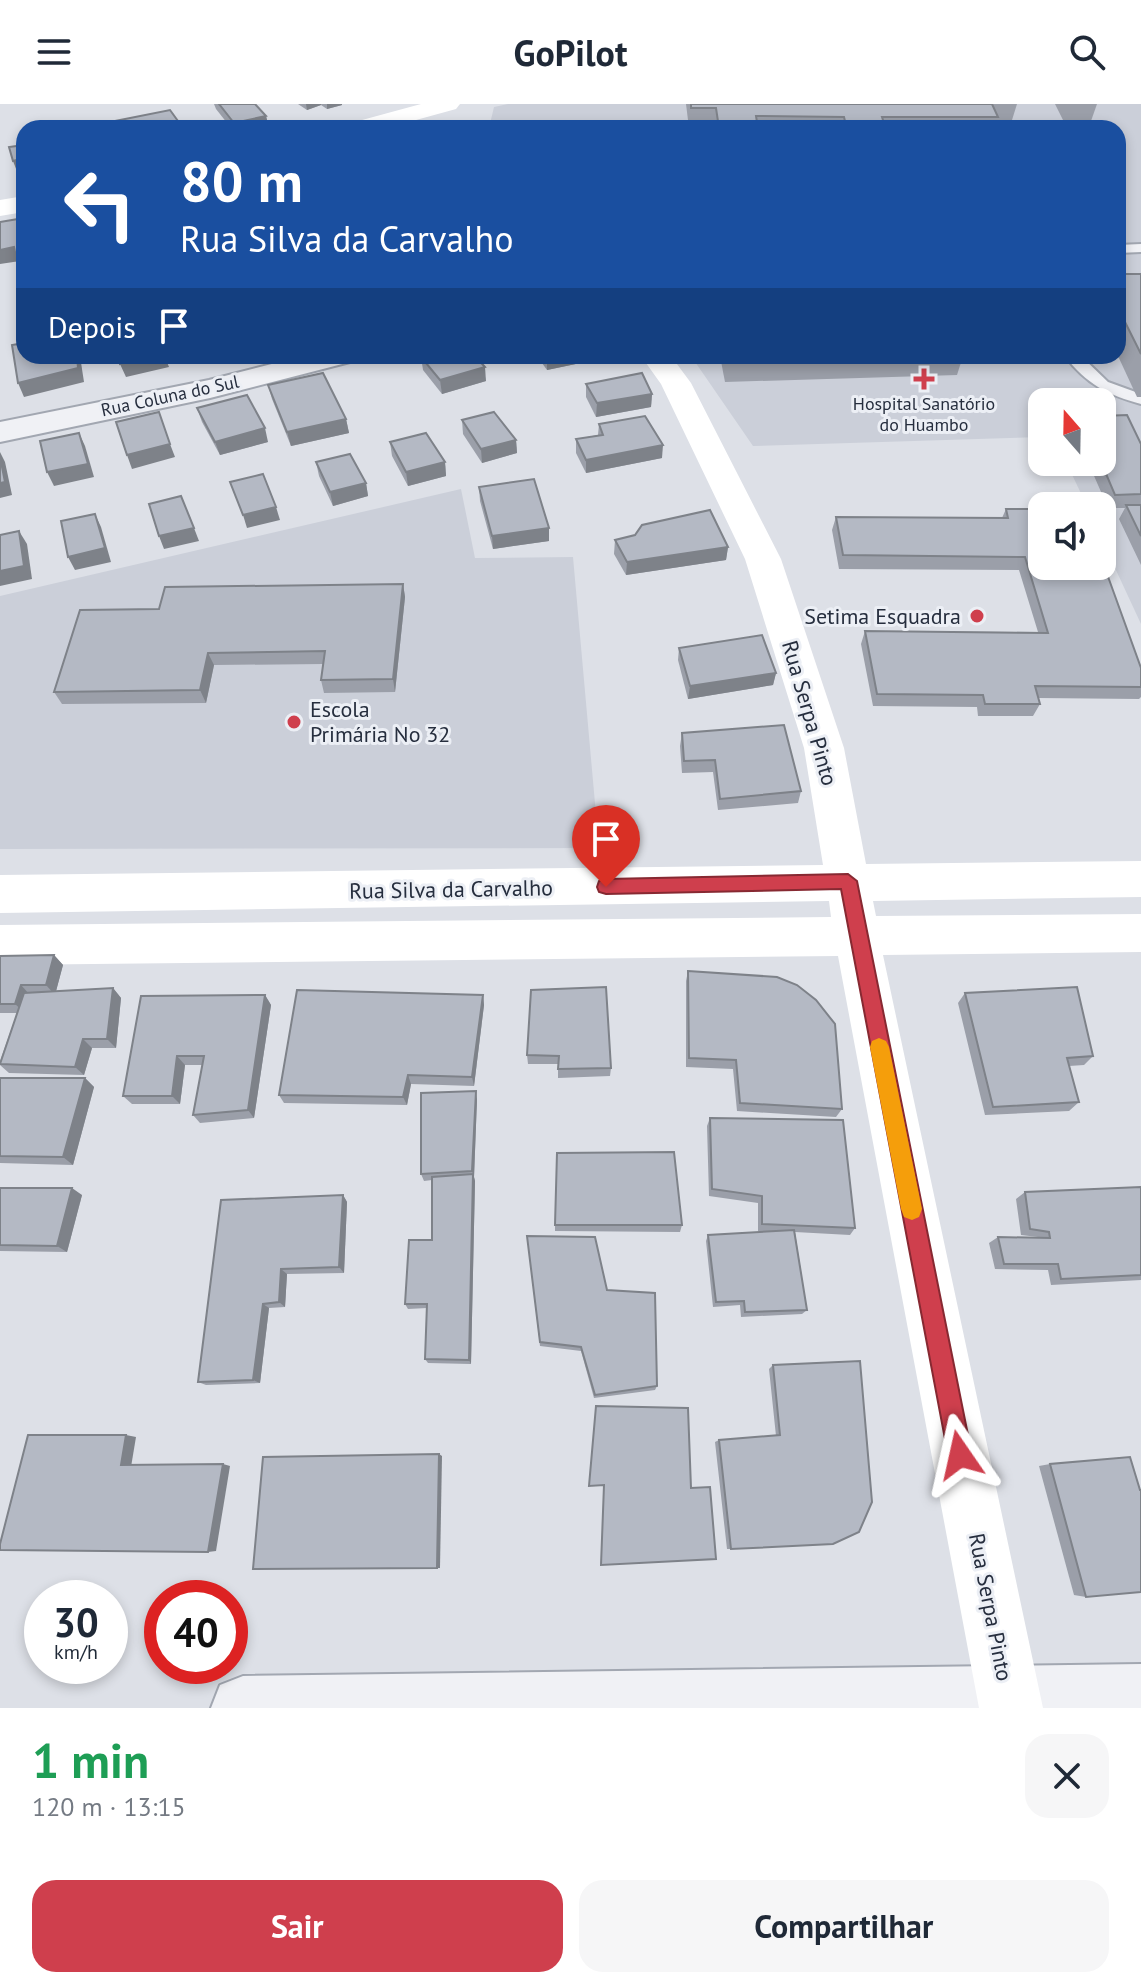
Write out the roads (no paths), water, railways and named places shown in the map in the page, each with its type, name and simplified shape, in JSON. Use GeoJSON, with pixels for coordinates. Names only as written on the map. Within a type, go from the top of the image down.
{"type":"FeatureCollection","features":[{"type":"Feature","properties":{"kind":"street"},"geometry":{"type":"LineString","coordinates":[[386,120],[431,106]]}},
{"type":"Feature","properties":{"kind":"street","name":"Rua Coluna do Sul"},"geometry":{"type":"LineString","coordinates":[[0,432],[210,389],[308,364]]}},
{"type":"Feature","properties":{"kind":"street","name":"Rua Serpa Pinto"},"geometry":{"type":"LineString","coordinates":[[662,364],[676,383],[763,559],[824,748],[857,936],[1010,1704]]}},
{"type":"Feature","properties":{"kind":"street","name":"Rua Silva da Carvalho"},"geometry":{"type":"LineString","coordinates":[[0,894],[1141,879]]}},
{"type":"Feature","properties":{"kind":"street"},"geometry":{"type":"LineString","coordinates":[[454,890],[454,942]]}},
{"type":"Feature","properties":{"kind":"street"},"geometry":{"type":"LineString","coordinates":[[15,944],[45,893]]}},
{"type":"Feature","properties":{"kind":"street"},"geometry":{"type":"LineString","coordinates":[[15,944],[1141,933]]}},
{"type":"Feature","properties":{"kind":"street"},"geometry":{"type":"LineString","coordinates":[[243,1708],[1010,1704],[1141,1696]]}},
{"type":"Feature","properties":{"kind":"lane"},"geometry":{"type":"LineString","coordinates":[[1079,364],[1087,375],[1111,392],[1141,399]]}},
{"type":"Feature","properties":{"kind":"place","name":"Hospital Sanatório do Huambo"},"geometry":{"type":"Point","coordinates":[924,379]}},
{"type":"Feature","properties":{"kind":"place","name":"Setima Esquadra"},"geometry":{"type":"Point","coordinates":[977,616]}},
{"type":"Feature","properties":{"kind":"place","name":"Escola Primária No 32"},"geometry":{"type":"Point","coordinates":[294,722]}}]}
